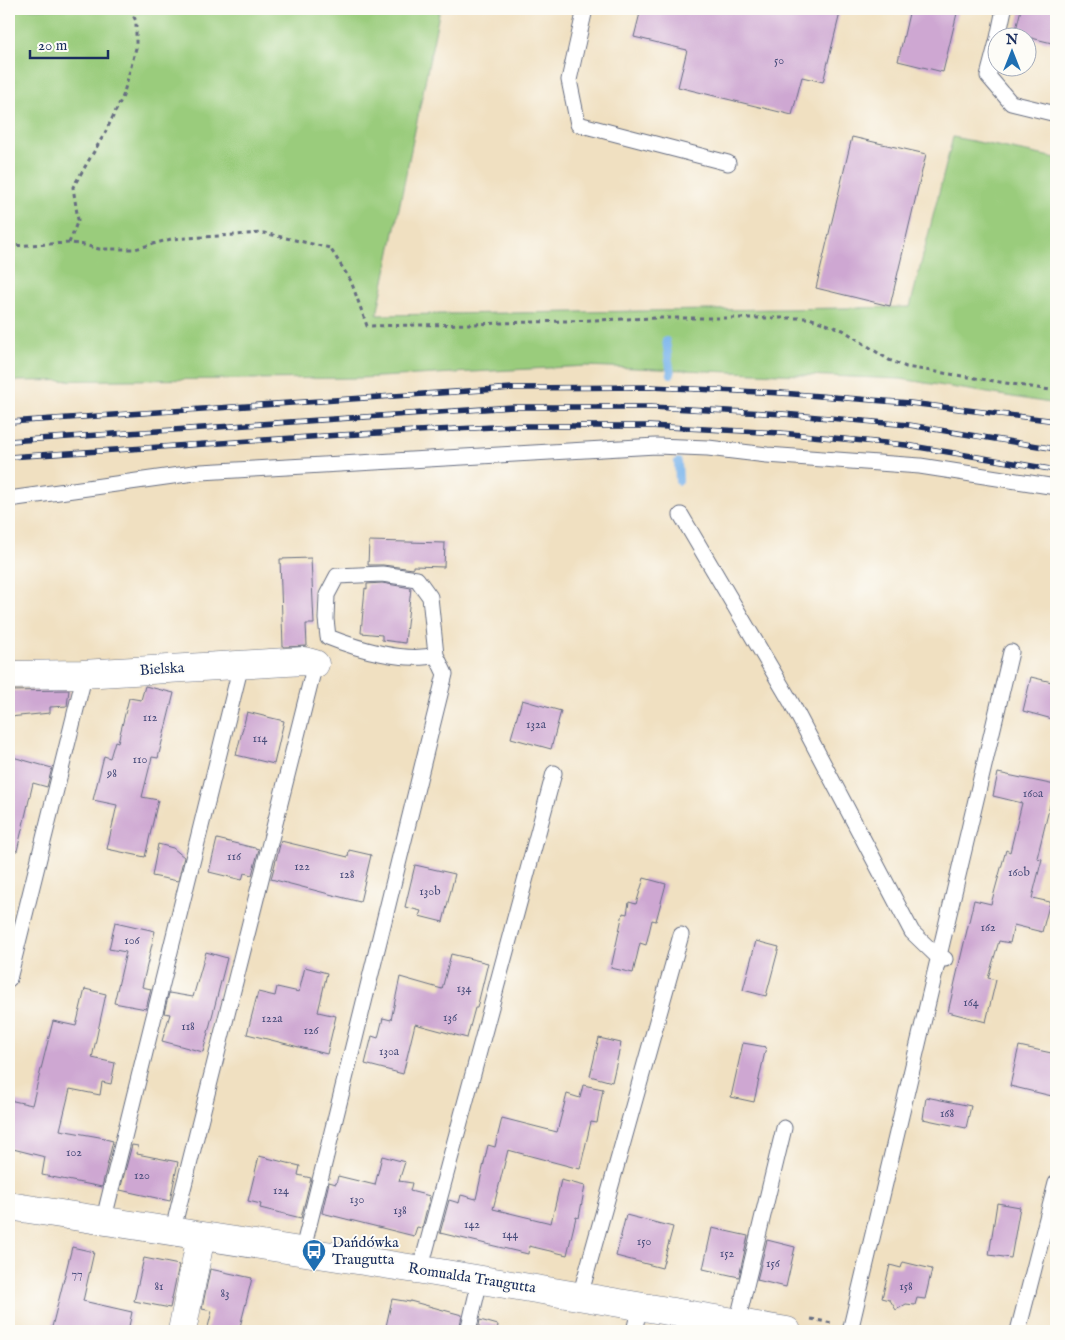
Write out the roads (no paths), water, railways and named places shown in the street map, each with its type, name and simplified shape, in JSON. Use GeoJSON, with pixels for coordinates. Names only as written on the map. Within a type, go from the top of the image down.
{"type":"FeatureCollection","features":[{"type":"Feature","properties":{"kind":"street","name":"Bielska"},"geometry":{"type":"LineString","coordinates":[[9,675],[82,674],[304,661],[314,664]]}},
{"type":"Feature","properties":{"kind":"street","name":"Romualda Traugutta"},"geometry":{"type":"LineString","coordinates":[[9,1206],[580,1296],[636,1319],[706,1324],[738,1323],[787,1331]]}},
{"type":"Feature","properties":{"kind":"street"},"geometry":{"type":"LineString","coordinates":[[182,1331],[201,1236]]}},
{"type":"Feature","properties":{"kind":"lane"},"geometry":{"type":"LineString","coordinates":[[585,9],[569,80],[578,124],[728,162]]}},
{"type":"Feature","properties":{"kind":"lane"},"geometry":{"type":"LineString","coordinates":[[1000,28],[1004,9]]}},
{"type":"Feature","properties":{"kind":"lane"},"geometry":{"type":"LineString","coordinates":[[990,78],[1011,103],[1056,114]]}},
{"type":"Feature","properties":{"kind":"lane"},"geometry":{"type":"LineString","coordinates":[[9,499],[201,472],[656,446],[708,448],[768,455],[920,466],[1056,487]]}},
{"type":"Feature","properties":{"kind":"lane"},"geometry":{"type":"LineString","coordinates":[[680,515],[791,702],[912,932],[944,958]]}},
{"type":"Feature","properties":{"kind":"lane"},"geometry":{"type":"LineString","coordinates":[[304,1252],[445,674],[436,654],[430,597],[417,579],[382,574],[336,576],[327,595],[326,619],[328,637],[355,648],[382,653],[424,658],[436,654]]}},
{"type":"Feature","properties":{"kind":"lane"},"geometry":{"type":"LineString","coordinates":[[850,1331],[944,958],[1011,652]]}},
{"type":"Feature","properties":{"kind":"lane"},"geometry":{"type":"LineString","coordinates":[[105,1222],[109,1196],[239,673],[238,664]]}},
{"type":"Feature","properties":{"kind":"lane"},"geometry":{"type":"LineString","coordinates":[[174,1232],[176,1217],[314,664]]}},
{"type":"Feature","properties":{"kind":"lane"},"geometry":{"type":"LineString","coordinates":[[9,979],[82,685],[82,674]]}},
{"type":"Feature","properties":{"kind":"lane"},"geometry":{"type":"LineString","coordinates":[[422,1270],[424,1256],[554,773]]}},
{"type":"Feature","properties":{"kind":"lane"},"geometry":{"type":"LineString","coordinates":[[580,1296],[681,935]]}},
{"type":"Feature","properties":{"kind":"lane"},"geometry":{"type":"LineString","coordinates":[[738,1323],[784,1128]]}},
{"type":"Feature","properties":{"kind":"lane"},"geometry":{"type":"LineString","coordinates":[[1018,1331],[1056,1183]]}},
{"type":"Feature","properties":{"kind":"lane"},"geometry":{"type":"LineString","coordinates":[[468,1331],[480,1280]]}},
{"type":"Feature","properties":{"kind":"waterway"},"geometry":{"type":"LineString","coordinates":[[666,341],[671,374]]}},
{"type":"Feature","properties":{"kind":"waterway"},"geometry":{"type":"LineString","coordinates":[[678,462],[679,481]]}},
{"type":"Feature","properties":{"kind":"railway"},"geometry":{"type":"LineString","coordinates":[[9,422],[513,388],[651,387],[781,393],[910,403],[1056,421]]}},
{"type":"Feature","properties":{"kind":"railway"},"geometry":{"type":"LineString","coordinates":[[9,441],[513,407],[651,407],[783,414],[909,425],[1056,449]]}},
{"type":"Feature","properties":{"kind":"railway"},"geometry":{"type":"LineString","coordinates":[[9,457],[340,435],[513,426],[649,426],[781,433],[906,445],[1056,470]]}},
{"type":"Feature","properties":{"kind":"place","name":"Dańdówka Traugutta"},"geometry":{"type":"Point","coordinates":[314,1272]}}]}
